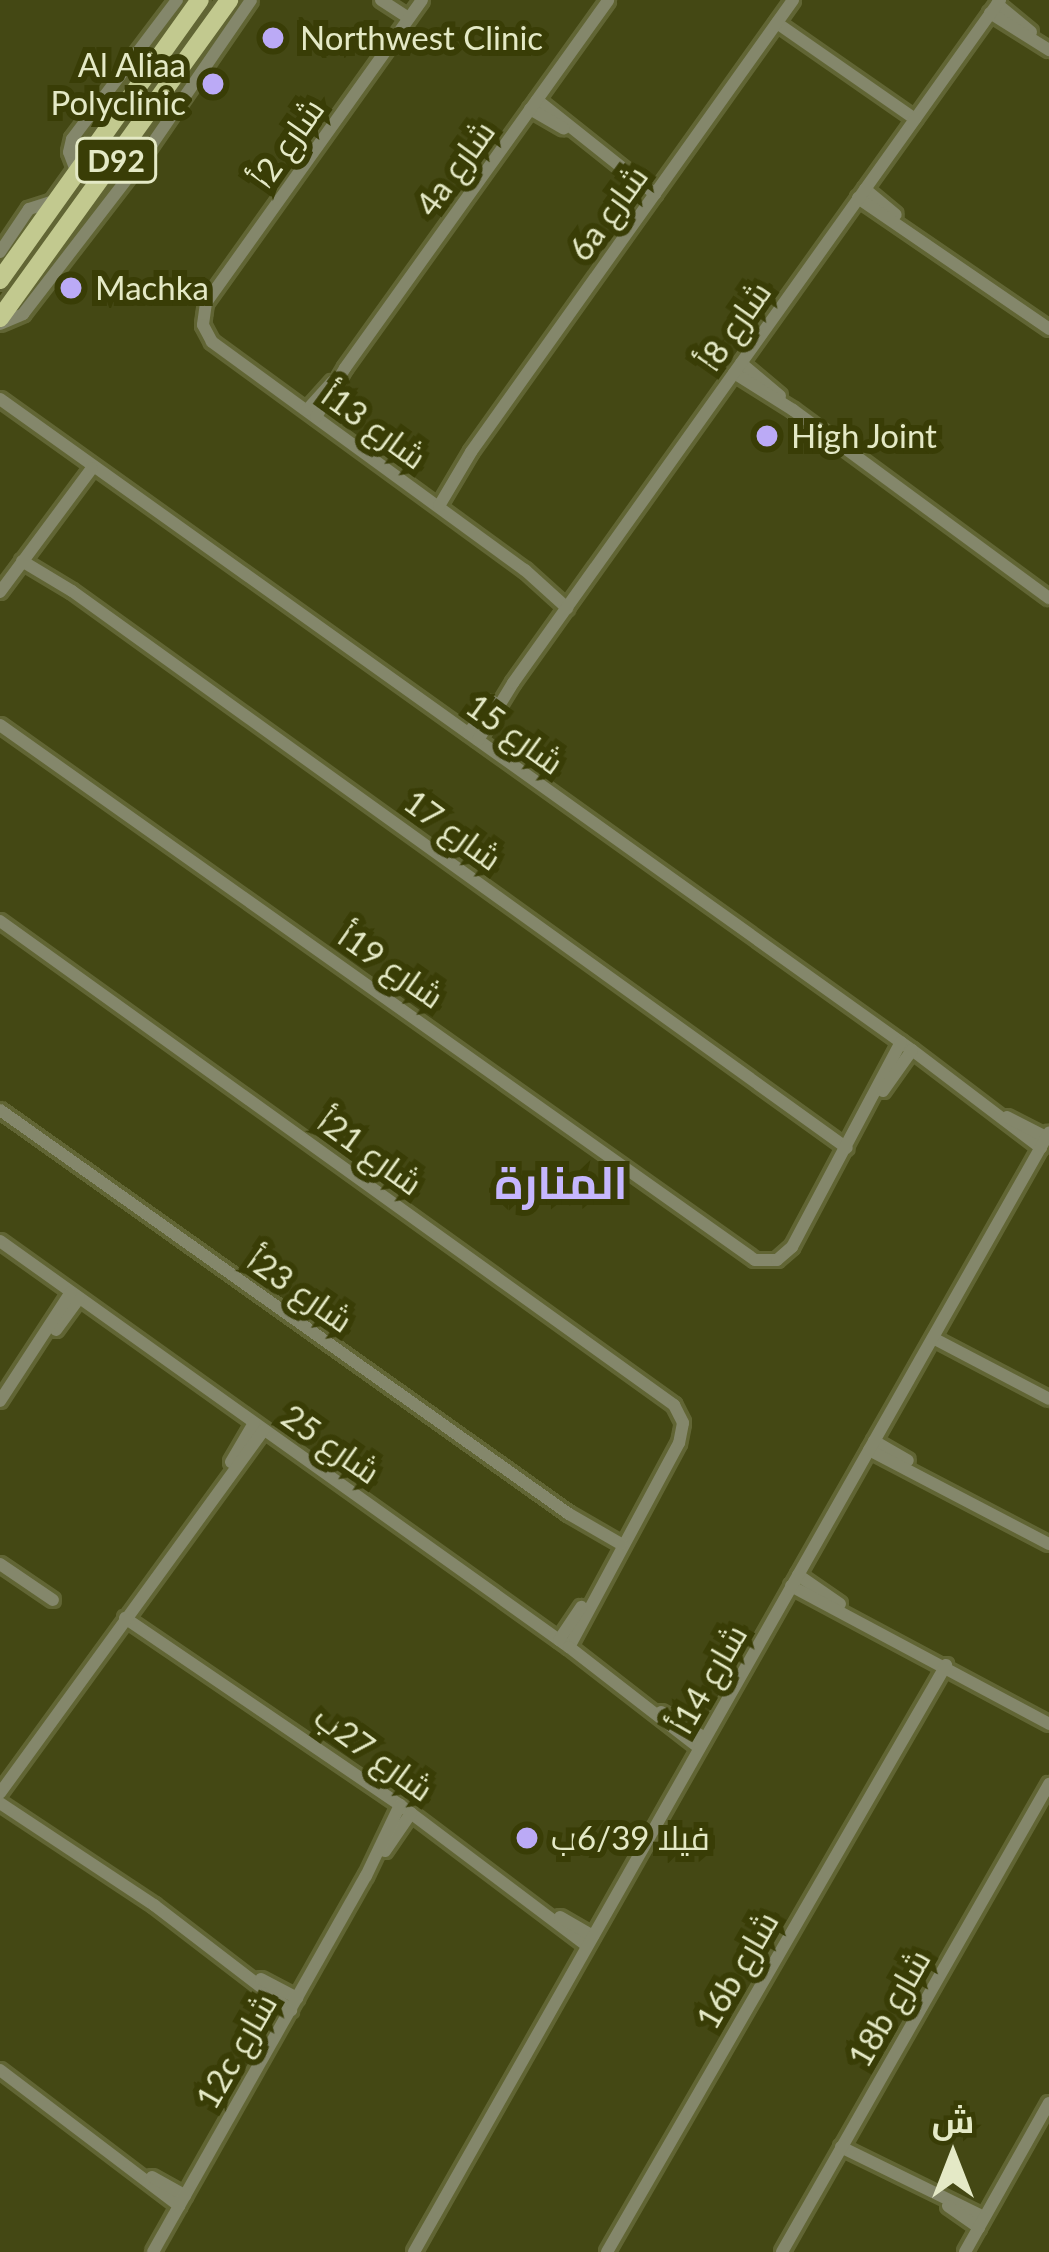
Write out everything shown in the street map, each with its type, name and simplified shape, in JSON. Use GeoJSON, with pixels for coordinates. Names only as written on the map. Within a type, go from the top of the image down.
{"type":"FeatureCollection","features":[{"type":"Feature","properties":{"kind":"main road","name":"D92"},"geometry":{"type":"LineString","coordinates":[[0,280],[200,0]]}},
{"type":"Feature","properties":{"kind":"main road","name":"D92"},"geometry":{"type":"LineString","coordinates":[[0,321],[229,0]]}},
{"type":"Feature","properties":{"kind":"street"},"geometry":{"type":"LineString","coordinates":[[77,172],[69,152],[72,139],[177,0]]}},
{"type":"Feature","properties":{"kind":"street"},"geometry":{"type":"LineString","coordinates":[[0,321],[23,314],[137,166],[251,0]]}},
{"type":"Feature","properties":{"kind":"street"},"geometry":{"type":"LineString","coordinates":[[381,0],[409,18]]}},
{"type":"Feature","properties":{"kind":"street","name":"شارع 2أ"},"geometry":{"type":"LineString","coordinates":[[202,319],[206,304],[422,0]]}},
{"type":"Feature","properties":{"kind":"street","name":"4a شارع"},"geometry":{"type":"LineString","coordinates":[[312,414],[608,0]]}},
{"type":"Feature","properties":{"kind":"street","name":"6a شارع"},"geometry":{"type":"LineString","coordinates":[[435,503],[793,0]]}},
{"type":"Feature","properties":{"kind":"street"},"geometry":{"type":"LineString","coordinates":[[996,6],[1047,48]]}},
{"type":"Feature","properties":{"kind":"street","name":"شارع 8أ"},"geometry":{"type":"LineString","coordinates":[[474,736],[996,6]]}},
{"type":"Feature","properties":{"kind":"street"},"geometry":{"type":"LineString","coordinates":[[777,23],[915,119]]}},
{"type":"Feature","properties":{"kind":"street"},"geometry":{"type":"LineString","coordinates":[[534,105],[658,190]]}},
{"type":"Feature","properties":{"kind":"street"},"geometry":{"type":"LineString","coordinates":[[862,194],[1049,329]]}},
{"type":"Feature","properties":{"kind":"street"},"geometry":{"type":"LineString","coordinates":[[0,252],[29,209],[58,200]]}},
{"type":"Feature","properties":{"kind":"street","name":"شارع 13أ"},"geometry":{"type":"LineString","coordinates":[[202,319],[212,342],[570,603]]}},
{"type":"Feature","properties":{"kind":"street"},"geometry":{"type":"LineString","coordinates":[[737,368],[1049,598]]}},
{"type":"Feature","properties":{"kind":"street","name":"شارع 15"},"geometry":{"type":"LineString","coordinates":[[2,402],[907,1046],[989,1110],[1045,1139]]}},
{"type":"Feature","properties":{"kind":"street"},"geometry":{"type":"LineString","coordinates":[[0,592],[88,465]]}},
{"type":"Feature","properties":{"kind":"street","name":"شارع 17"},"geometry":{"type":"LineString","coordinates":[[25,557],[849,1143]]}},
{"type":"Feature","properties":{"kind":"street","name":"شارع 19أ"},"geometry":{"type":"LineString","coordinates":[[0,725],[747,1257],[771,1262],[788,1252],[849,1143]]}},
{"type":"Feature","properties":{"kind":"street","name":"شارع 21أ"},"geometry":{"type":"LineString","coordinates":[[0,922],[669,1400],[681,1416],[679,1443],[619,1549]]}},
{"type":"Feature","properties":{"kind":"street"},"geometry":{"type":"LineString","coordinates":[[849,1143],[907,1046]]}},
{"type":"Feature","properties":{"kind":"street","name":"شارع 23أ"},"geometry":{"type":"LineString","coordinates":[[0,1110],[619,1549]]}},
{"type":"Feature","properties":{"kind":"street","name":"شارع 14أ"},"geometry":{"type":"LineString","coordinates":[[414,2252],[1045,1139]]}},
{"type":"Feature","properties":{"kind":"street","name":"شارع 25"},"geometry":{"type":"LineString","coordinates":[[0,1241],[564,1644],[628,1695],[702,1743]]}},
{"type":"Feature","properties":{"kind":"street"},"geometry":{"type":"LineString","coordinates":[[0,1401],[75,1295]]}},
{"type":"Feature","properties":{"kind":"street"},"geometry":{"type":"LineString","coordinates":[[935,1334],[1049,1399]]}},
{"type":"Feature","properties":{"kind":"street"},"geometry":{"type":"LineString","coordinates":[[259,1426],[0,1793],[294,2004]]}},
{"type":"Feature","properties":{"kind":"street"},"geometry":{"type":"LineString","coordinates":[[871,1445],[1049,1544]]}},
{"type":"Feature","properties":{"kind":"street"},"geometry":{"type":"LineString","coordinates":[[564,1644],[619,1549]]}},
{"type":"Feature","properties":{"kind":"street"},"geometry":{"type":"LineString","coordinates":[[0,1564],[53,1600]]}},
{"type":"Feature","properties":{"kind":"street"},"geometry":{"type":"LineString","coordinates":[[795,1581],[1049,1724]]}},
{"type":"Feature","properties":{"kind":"street","name":"شارع 27ب"},"geometry":{"type":"LineString","coordinates":[[128,1614],[590,1941]]}},
{"type":"Feature","properties":{"kind":"street","name":"16b شارع"},"geometry":{"type":"LineString","coordinates":[[608,2252],[942,1663]]}},
{"type":"Feature","properties":{"kind":"street","name":"18b شارع"},"geometry":{"type":"LineString","coordinates":[[782,2252],[1048,1783]]}},
{"type":"Feature","properties":{"kind":"street"},"geometry":{"type":"LineString","coordinates":[[0,1803],[44,1828]]}},
{"type":"Feature","properties":{"kind":"street","name":"12c شارع"},"geometry":{"type":"LineString","coordinates":[[152,2252],[405,1809]]}},
{"type":"Feature","properties":{"kind":"street"},"geometry":{"type":"LineString","coordinates":[[0,2070],[182,2200]]}},
{"type":"Feature","properties":{"kind":"street"},"geometry":{"type":"LineString","coordinates":[[965,2252],[1049,2103]]}},
{"type":"Feature","properties":{"kind":"street"},"geometry":{"type":"LineString","coordinates":[[844,2143],[981,2223]]}},
{"type":"Feature","properties":{"kind":"place","name":"Northwest Clinic"},"geometry":{"type":"Point","coordinates":[273,38]}},
{"type":"Feature","properties":{"kind":"place","name":"Al Aliaa Polyclinic"},"geometry":{"type":"Point","coordinates":[213,84]}},
{"type":"Feature","properties":{"kind":"place","name":"Machka"},"geometry":{"type":"Point","coordinates":[71,288]}},
{"type":"Feature","properties":{"kind":"place","name":"High Joint"},"geometry":{"type":"Point","coordinates":[767,436]}},
{"type":"Feature","properties":{"kind":"place","name":"فيلا 6/39ب"},"geometry":{"type":"Point","coordinates":[527,1838]}},
{"type":"Feature","properties":{"kind":"district","name":"المنارة"},"geometry":{"type":"Point","coordinates":[561,1183]}}]}
